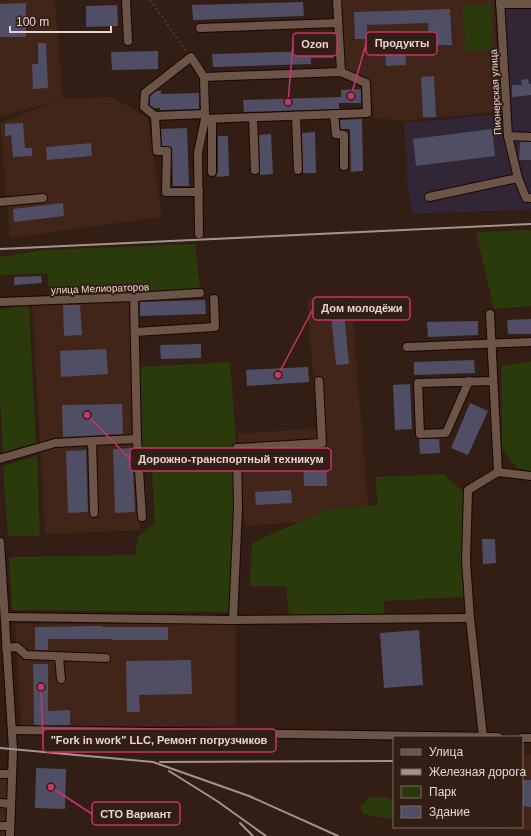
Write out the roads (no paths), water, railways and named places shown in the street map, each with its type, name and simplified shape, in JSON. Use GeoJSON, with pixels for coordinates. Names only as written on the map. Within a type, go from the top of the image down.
{"type":"FeatureCollection","features":[{"type":"Feature","properties":{"kind":"street"},"geometry":{"type":"LineString","coordinates":[[126,0],[128,41]]}},
{"type":"Feature","properties":{"kind":"street"},"geometry":{"type":"LineString","coordinates":[[337,0],[341,72]]}},
{"type":"Feature","properties":{"kind":"street"},"geometry":{"type":"LineString","coordinates":[[500,2],[531,4]]}},
{"type":"Feature","properties":{"kind":"street","name":"Пионерская улица"},"geometry":{"type":"LineString","coordinates":[[500,2],[508,136],[518,178],[526,198],[531,198]]}},
{"type":"Feature","properties":{"kind":"street"},"geometry":{"type":"LineString","coordinates":[[200,28],[338,23]]}},
{"type":"Feature","properties":{"kind":"street"},"geometry":{"type":"LineString","coordinates":[[204,78],[341,72],[366,83],[367,113],[253,117],[207,117],[155,116],[144,107],[145,93],[191,57],[204,78],[207,117],[212,172]]}},
{"type":"Feature","properties":{"kind":"street"},"geometry":{"type":"LineString","coordinates":[[334,114],[336,134],[344,135],[344,166]]}},
{"type":"Feature","properties":{"kind":"street"},"geometry":{"type":"LineString","coordinates":[[155,116],[157,151],[167,151],[166,192],[199,192]]}},
{"type":"Feature","properties":{"kind":"street"},"geometry":{"type":"LineString","coordinates":[[296,116],[298,170]]}},
{"type":"Feature","properties":{"kind":"street"},"geometry":{"type":"LineString","coordinates":[[199,234],[198,153],[207,117]]}},
{"type":"Feature","properties":{"kind":"street"},"geometry":{"type":"LineString","coordinates":[[253,117],[254,170]]}},
{"type":"Feature","properties":{"kind":"street"},"geometry":{"type":"LineString","coordinates":[[508,136],[531,137]]}},
{"type":"Feature","properties":{"kind":"street"},"geometry":{"type":"LineString","coordinates":[[429,197],[518,178]]}},
{"type":"Feature","properties":{"kind":"street"},"geometry":{"type":"LineString","coordinates":[[0,202],[43,198]]}},
{"type":"Feature","properties":{"kind":"street","name":"улица Мелиораторов"},"geometry":{"type":"LineString","coordinates":[[0,302],[200,293]]}},
{"type":"Feature","properties":{"kind":"street"},"geometry":{"type":"LineString","coordinates":[[134,297],[137,439],[142,517]]}},
{"type":"Feature","properties":{"kind":"street"},"geometry":{"type":"LineString","coordinates":[[135,332],[215,327],[214,299]]}},
{"type":"Feature","properties":{"kind":"street"},"geometry":{"type":"LineString","coordinates":[[490,314],[498,472]]}},
{"type":"Feature","properties":{"kind":"street"},"geometry":{"type":"LineString","coordinates":[[407,347],[531,342]]}},
{"type":"Feature","properties":{"kind":"street"},"geometry":{"type":"LineString","coordinates":[[233,620],[238,508],[237,448],[322,443],[319,381]]}},
{"type":"Feature","properties":{"kind":"street"},"geometry":{"type":"LineString","coordinates":[[469,381],[446,432],[420,434],[418,383],[469,381],[493,381]]}},
{"type":"Feature","properties":{"kind":"street"},"geometry":{"type":"LineString","coordinates":[[0,459],[55,443],[137,439]]}},
{"type":"Feature","properties":{"kind":"street"},"geometry":{"type":"LineString","coordinates":[[92,441],[94,513]]}},
{"type":"Feature","properties":{"kind":"street"},"geometry":{"type":"LineString","coordinates":[[483,736],[470,618],[466,561],[468,490],[498,472],[531,476]]}},
{"type":"Feature","properties":{"kind":"street"},"geometry":{"type":"LineString","coordinates":[[0,542],[2,597],[5,617],[12,730],[10,836]]}},
{"type":"Feature","properties":{"kind":"street"},"geometry":{"type":"LineString","coordinates":[[5,617],[233,620],[470,618]]}},
{"type":"Feature","properties":{"kind":"street"},"geometry":{"type":"LineString","coordinates":[[6,648],[17,647],[26,655],[106,658]]}},
{"type":"Feature","properties":{"kind":"street"},"geometry":{"type":"LineString","coordinates":[[60,656],[60,679]]}},
{"type":"Feature","properties":{"kind":"street"},"geometry":{"type":"LineString","coordinates":[[12,730],[416,736]]}},
{"type":"Feature","properties":{"kind":"street"},"geometry":{"type":"LineString","coordinates":[[0,774],[12,774]]}},
{"type":"Feature","properties":{"kind":"street"},"geometry":{"type":"LineString","coordinates":[[0,803],[11,804]]}},
{"type":"Feature","properties":{"kind":"street"},"geometry":{"type":"LineString","coordinates":[[0,826],[10,826]]}},
{"type":"Feature","properties":{"kind":"railway"},"geometry":{"type":"LineString","coordinates":[[0,249],[531,224]]}},
{"type":"Feature","properties":{"kind":"railway"},"geometry":{"type":"LineString","coordinates":[[0,748],[153,762],[249,796],[338,836]]}},
{"type":"Feature","properties":{"kind":"railway"},"geometry":{"type":"LineString","coordinates":[[160,762],[393,761]]}},
{"type":"Feature","properties":{"kind":"railway"},"geometry":{"type":"LineString","coordinates":[[169,771],[217,801],[266,836]]}},
{"type":"Feature","properties":{"kind":"railway"},"geometry":{"type":"LineString","coordinates":[[240,823],[253,836]]}},
{"type":"Feature","properties":{"kind":"place","name":"Продукты"},"geometry":{"type":"Point","coordinates":[351,96]}},
{"type":"Feature","properties":{"kind":"place","name":"Ozon"},"geometry":{"type":"Point","coordinates":[288,102]}},
{"type":"Feature","properties":{"kind":"place","name":"Дом молодёжи"},"geometry":{"type":"Point","coordinates":[278,375]}},
{"type":"Feature","properties":{"kind":"place","name":"Дорожно-транспортный техникум"},"geometry":{"type":"Point","coordinates":[87,415]}},
{"type":"Feature","properties":{"kind":"place","name":"\"Fork in work\" LLC, Ремонт погрузчиков"},"geometry":{"type":"Point","coordinates":[41,687]}},
{"type":"Feature","properties":{"kind":"place","name":"СТО Вариант"},"geometry":{"type":"Point","coordinates":[51,787]}}]}
